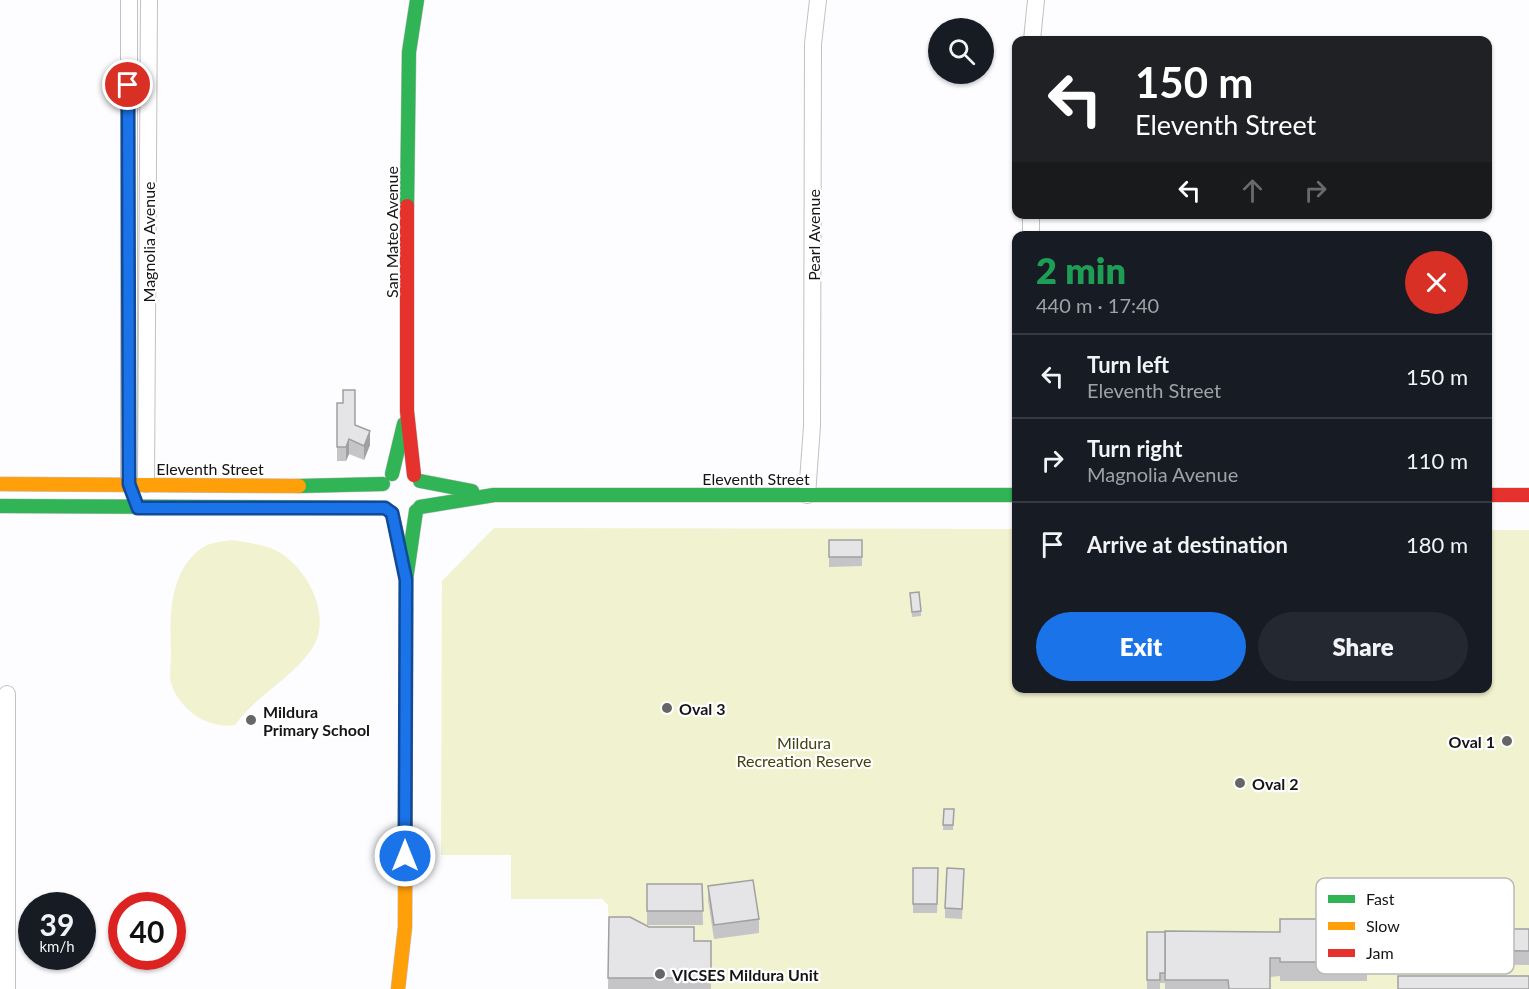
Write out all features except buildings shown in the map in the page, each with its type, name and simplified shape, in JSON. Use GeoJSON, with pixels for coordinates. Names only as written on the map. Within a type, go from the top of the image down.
{"type":"FeatureCollection","features":[{"type":"Feature","properties":{"kind":"main road","name":"San Mateo Avenue"},"geometry":{"type":"LineString","coordinates":[[417,0],[409,52],[407,411],[417,478]]}},
{"type":"Feature","properties":{"kind":"main road","name":"San Mateo Avenue"},"geometry":{"type":"LineString","coordinates":[[400,7],[409,52]]}},
{"type":"Feature","properties":{"kind":"main road","name":"San Mateo Avenue"},"geometry":{"type":"LineString","coordinates":[[387,479],[407,411]]}},
{"type":"Feature","properties":{"kind":"main road"},"geometry":{"type":"LineString","coordinates":[[398,989],[405,927],[406,580],[418,509],[424,494],[417,478],[403,472],[387,479],[380,496],[389,511],[406,580]]}},
{"type":"Feature","properties":{"kind":"main road","name":"Eleventh Street"},"geometry":{"type":"LineString","coordinates":[[417,478],[494,495]]}},
{"type":"Feature","properties":{"kind":"main road","name":"Eleventh Street"},"geometry":{"type":"LineString","coordinates":[[0,484],[342,486],[387,479]]}},
{"type":"Feature","properties":{"kind":"main road"},"geometry":{"type":"LineString","coordinates":[[129,484],[138,508]]}},
{"type":"Feature","properties":{"kind":"main road"},"geometry":{"type":"LineString","coordinates":[[138,508],[146,484]]}},
{"type":"Feature","properties":{"kind":"main road","name":"Eleventh Street"},"geometry":{"type":"LineString","coordinates":[[418,509],[494,495],[1012,495]]}},
{"type":"Feature","properties":{"kind":"main road"},"geometry":{"type":"LineString","coordinates":[[1492,495],[1529,495]]}},
{"type":"Feature","properties":{"kind":"main road"},"geometry":{"type":"LineString","coordinates":[[0,506],[389,511],[405,516],[418,509]]}},
{"type":"Feature","properties":{"kind":"main road"},"geometry":{"type":"LineString","coordinates":[[405,927],[413,978]]}},
{"type":"Feature","properties":{"kind":"street","name":"Magnolia Avenue"},"geometry":{"type":"LineString","coordinates":[[129,0],[129,484]]}},
{"type":"Feature","properties":{"kind":"street","name":"Magnolia Avenue"},"geometry":{"type":"LineString","coordinates":[[146,484],[149,0]]}},
{"type":"Feature","properties":{"kind":"street","name":"Pearl Avenue"},"geometry":{"type":"LineString","coordinates":[[809,0],[813,44],[812,495]]}},
{"type":"Feature","properties":{"kind":"street","name":"Pearl Avenue"},"geometry":{"type":"LineString","coordinates":[[813,44],[818,0]]}},
{"type":"Feature","properties":{"kind":"street"},"geometry":{"type":"LineString","coordinates":[[1027,0],[1032,36]]}},
{"type":"Feature","properties":{"kind":"street"},"geometry":{"type":"LineString","coordinates":[[1032,36],[1036,0]]}},
{"type":"Feature","properties":{"kind":"street"},"geometry":{"type":"LineString","coordinates":[[129,39],[149,40]]}},
{"type":"Feature","properties":{"kind":"street"},"geometry":{"type":"LineString","coordinates":[[128,85],[149,85]]}},
{"type":"Feature","properties":{"kind":"street"},"geometry":{"type":"LineString","coordinates":[[128,134],[148,134]]}},
{"type":"Feature","properties":{"kind":"street"},"geometry":{"type":"LineString","coordinates":[[128,180],[148,180]]}},
{"type":"Feature","properties":{"kind":"street"},"geometry":{"type":"LineString","coordinates":[[128,250],[148,250]]}},
{"type":"Feature","properties":{"kind":"street"},"geometry":{"type":"LineString","coordinates":[[128,318],[147,318]]}},
{"type":"Feature","properties":{"kind":"street"},"geometry":{"type":"LineString","coordinates":[[128,388],[147,389]]}},
{"type":"Feature","properties":{"kind":"street"},"geometry":{"type":"LineString","coordinates":[[7,694],[7,989]]}},
{"type":"Feature","properties":{"kind":"green space","name":"Mildura Recreation Reserve"},"geometry":{"type":"Polygon","coordinates":[[[494,528],[1012,529],[1012,693],[1492,693],[1492,530],[1529,530],[1529,989],[711,989],[711,960],[609,936],[608,905],[602,899],[511,899],[511,855],[441,855],[442,581],[494,528]]]}},
{"type":"Feature","properties":{"kind":"green space"},"geometry":{"type":"Polygon","coordinates":[[[232,540],[277,551],[299,569],[314,595],[319,609],[320,623],[317,637],[303,661],[243,714],[235,725],[225,726],[196,716],[175,692],[170,677],[171,613],[176,586],[188,561],[206,546],[232,540]]]}},
{"type":"Feature","properties":{"kind":"traffic: fast"},"geometry":{"type":"LineString","coordinates":[[407,206],[409,52],[417,0]]}},
{"type":"Feature","properties":{"kind":"traffic: fast"},"geometry":{"type":"LineString","coordinates":[[392,474],[404,424]]}},
{"type":"Feature","properties":{"kind":"traffic: fast"},"geometry":{"type":"LineString","coordinates":[[420,481],[472,491]]}},
{"type":"Feature","properties":{"kind":"traffic: fast"},"geometry":{"type":"LineString","coordinates":[[299,486],[383,484]]}},
{"type":"Feature","properties":{"kind":"traffic: fast"},"geometry":{"type":"LineString","coordinates":[[420,507],[494,495],[1012,495]]}},
{"type":"Feature","properties":{"kind":"traffic: fast"},"geometry":{"type":"LineString","coordinates":[[0,506],[385,508]]}},
{"type":"Feature","properties":{"kind":"traffic: fast"},"geometry":{"type":"LineString","coordinates":[[406,609],[406,580],[416,511]]}},
{"type":"Feature","properties":{"kind":"traffic: fast"},"geometry":{"type":"LineString","coordinates":[[392,513],[404,564]]}},
{"type":"Feature","properties":{"kind":"traffic: slow"},"geometry":{"type":"LineString","coordinates":[[0,484],[299,486]]}},
{"type":"Feature","properties":{"kind":"traffic: slow"},"geometry":{"type":"LineString","coordinates":[[398,989],[405,927],[406,609]]}},
{"type":"Feature","properties":{"kind":"traffic: jam"},"geometry":{"type":"LineString","coordinates":[[407,206],[407,411],[414,475]]}},
{"type":"Feature","properties":{"kind":"traffic: jam"},"geometry":{"type":"LineString","coordinates":[[1492,495],[1529,495]]}},
{"type":"Feature","properties":{"kind":"place","name":"Oval 3"},"geometry":{"type":"Point","coordinates":[667,708]}},
{"type":"Feature","properties":{"kind":"place","name":"Mildura Primary School"},"geometry":{"type":"Point","coordinates":[251,720]}},
{"type":"Feature","properties":{"kind":"place","name":"Oval 1"},"geometry":{"type":"Point","coordinates":[1507,741]}},
{"type":"Feature","properties":{"kind":"place","name":"Oval 2"},"geometry":{"type":"Point","coordinates":[1240,783]}},
{"type":"Feature","properties":{"kind":"place","name":"VICSES Mildura Unit"},"geometry":{"type":"Point","coordinates":[660,974]}},
{"type":"Feature","properties":{"kind":"route"},"geometry":{"type":"LineString","coordinates":[[128,85],[129,484],[138,508],[385,508],[392,513],[400,542],[406,580],[405,856]]}}]}
